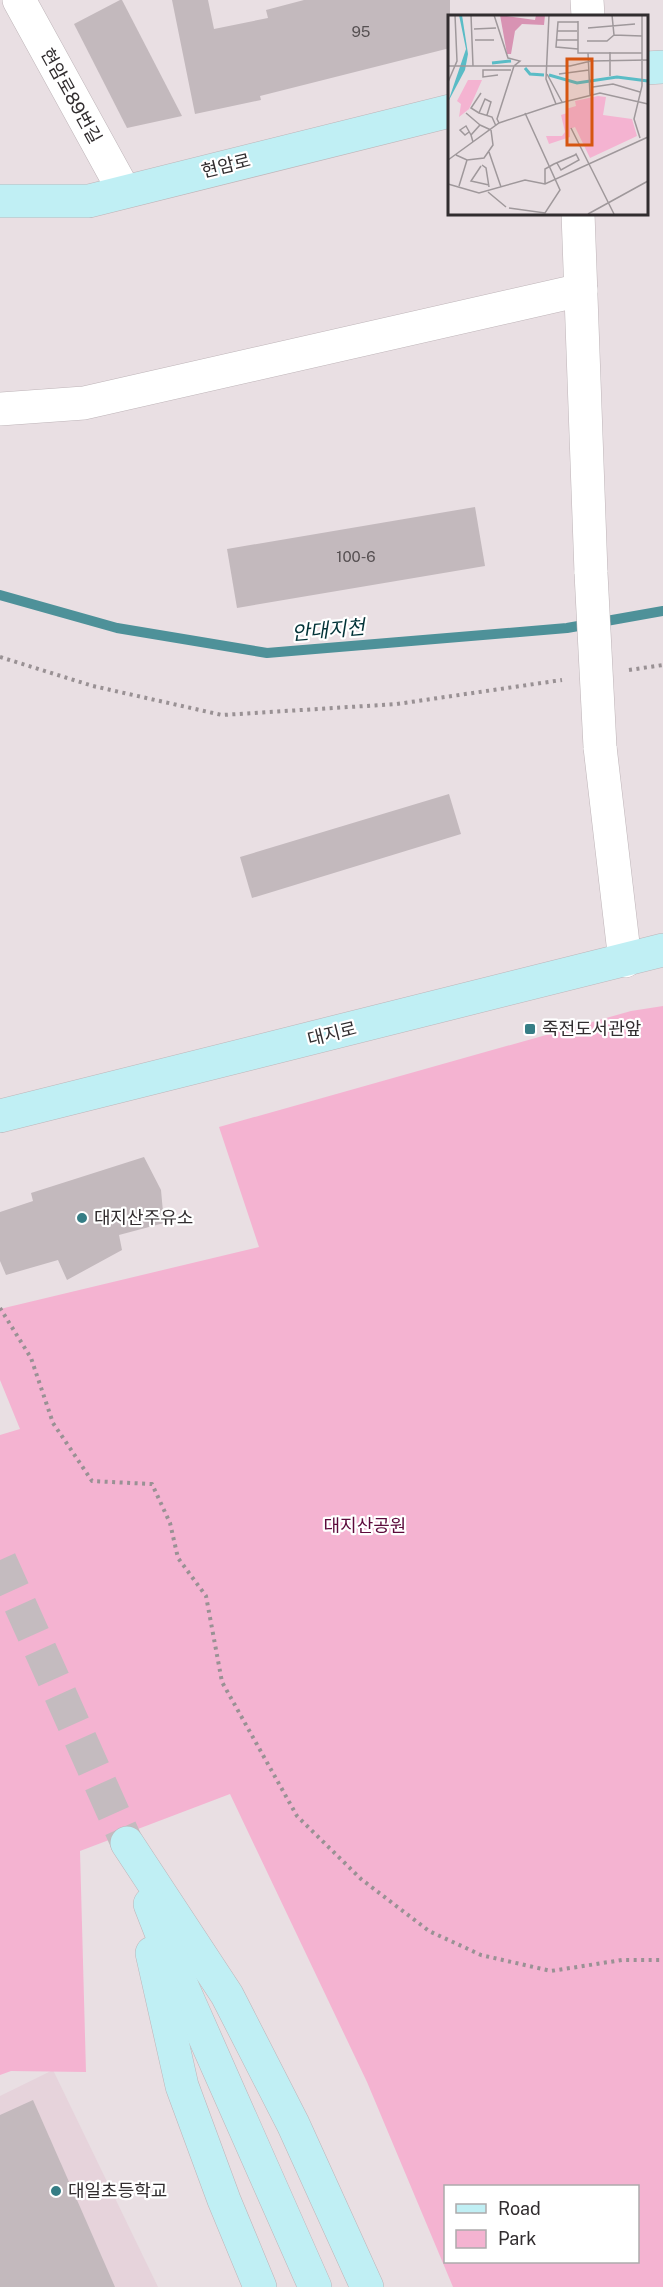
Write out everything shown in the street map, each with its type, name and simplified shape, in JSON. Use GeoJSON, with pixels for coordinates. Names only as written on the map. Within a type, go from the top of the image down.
{"type":"FeatureCollection","features":[{"type":"Feature","properties":{"kind":"main road"},"geometry":{"type":"LineString","coordinates":[[648,68],[663,67]]}},
{"type":"Feature","properties":{"kind":"main road","name":"현암로"},"geometry":{"type":"LineString","coordinates":[[0,201],[89,201],[448,111]]}},
{"type":"Feature","properties":{"kind":"main road","name":"대지로"},"geometry":{"type":"LineString","coordinates":[[0,1116],[663,950]]}},
{"type":"Feature","properties":{"kind":"main road"},"geometry":{"type":"LineString","coordinates":[[127,1843],[182,2086],[224,2200],[260,2287]]}},
{"type":"Feature","properties":{"kind":"main road"},"geometry":{"type":"LineString","coordinates":[[127,1843],[182,1986],[315,2287]]}},
{"type":"Feature","properties":{"kind":"main road"},"geometry":{"type":"LineString","coordinates":[[127,1843],[227,1995],[293,2124],[367,2287]]}},
{"type":"Feature","properties":{"kind":"street","name":"현암로89번길"},"geometry":{"type":"LineString","coordinates":[[19,0],[124,191]]}},
{"type":"Feature","properties":{"kind":"street"},"geometry":{"type":"LineString","coordinates":[[587,0],[588,15]]}},
{"type":"Feature","properties":{"kind":"street"},"geometry":{"type":"LineString","coordinates":[[578,214],[591,573],[600,747],[626,961]]}},
{"type":"Feature","properties":{"kind":"street"},"geometry":{"type":"LineString","coordinates":[[0,409],[84,403],[581,290]]}},
{"type":"Feature","properties":{"kind":"path"},"geometry":{"type":"LineString","coordinates":[[0,657],[93,686],[222,715],[397,704],[570,678]]}},
{"type":"Feature","properties":{"kind":"path"},"geometry":{"type":"LineString","coordinates":[[628,670],[663,665]]}},
{"type":"Feature","properties":{"kind":"path"},"geometry":{"type":"LineString","coordinates":[[0,1308],[31,1358],[53,1423],[92,1481],[153,1484],[170,1523],[178,1558],[206,1596],[222,1682],[297,1816],[361,1880],[429,1932],[481,1955],[551,1971],[622,1960],[663,1960]]}},
{"type":"Feature","properties":{"kind":"shaded area","name":"대일초등학교"},"geometry":{"type":"Polygon","coordinates":[[[53,2070],[158,2287],[0,2287],[0,2096],[53,2070]]]}},
{"type":"Feature","properties":{"kind":"green space","name":"대지산공원"},"geometry":{"type":"Polygon","coordinates":[[[663,1006],[663,2287],[453,2287],[367,2082],[230,1794],[80,1851],[86,2072],[11,2071],[0,2075],[0,1435],[20,1429],[0,1380],[0,1309],[259,1247],[219,1127],[631,1011],[663,1006]]]}},
{"type":"Feature","properties":{"kind":"building"},"geometry":{"type":"Polygon","coordinates":[[[120,0],[182,116],[127,128],[74,24],[120,0]]]}},
{"type":"Feature","properties":{"kind":"building"},"geometry":{"type":"Polygon","coordinates":[[[172,0],[208,0],[214,29],[268,18],[266,10],[304,0],[450,0],[448,49],[260,96],[261,100],[195,114],[172,0]]]}},
{"type":"Feature","properties":{"kind":"building"},"geometry":{"type":"Polygon","coordinates":[[[475,507],[485,566],[237,608],[227,549],[475,507]]]}},
{"type":"Feature","properties":{"kind":"building"},"geometry":{"type":"Polygon","coordinates":[[[449,794],[461,834],[252,898],[240,857],[449,794]]]}},
{"type":"Feature","properties":{"kind":"building","name":"대지산주유소"},"geometry":{"type":"Polygon","coordinates":[[[144,1157],[161,1190],[164,1223],[119,1235],[122,1250],[67,1280],[58,1260],[6,1275],[0,1261],[0,1212],[33,1201],[31,1193],[144,1157]]]}},
{"type":"Feature","properties":{"kind":"building","name":"대일초등학교"},"geometry":{"type":"Polygon","coordinates":[[[33,2100],[115,2287],[0,2287],[0,2115],[33,2100]]]}},
{"type":"Feature","properties":{"kind":"waterway","name":"안대지천"},"geometry":{"type":"LineString","coordinates":[[0,595],[117,628],[267,653],[567,628],[663,611]]}},
{"type":"Feature","properties":{"kind":"tunnel"},"geometry":{"type":"LineString","coordinates":[[0,1560],[127,1843]]}},
{"type":"Feature","properties":{"kind":"place","name":"죽전도서관앞"},"geometry":{"type":"Point","coordinates":[530,1029]}},
{"type":"Feature","properties":{"kind":"place","name":"대지산주유소"},"geometry":{"type":"Point","coordinates":[82,1218]}},
{"type":"Feature","properties":{"kind":"place","name":"대일초등학교"},"geometry":{"type":"Point","coordinates":[56,2191]}}]}
